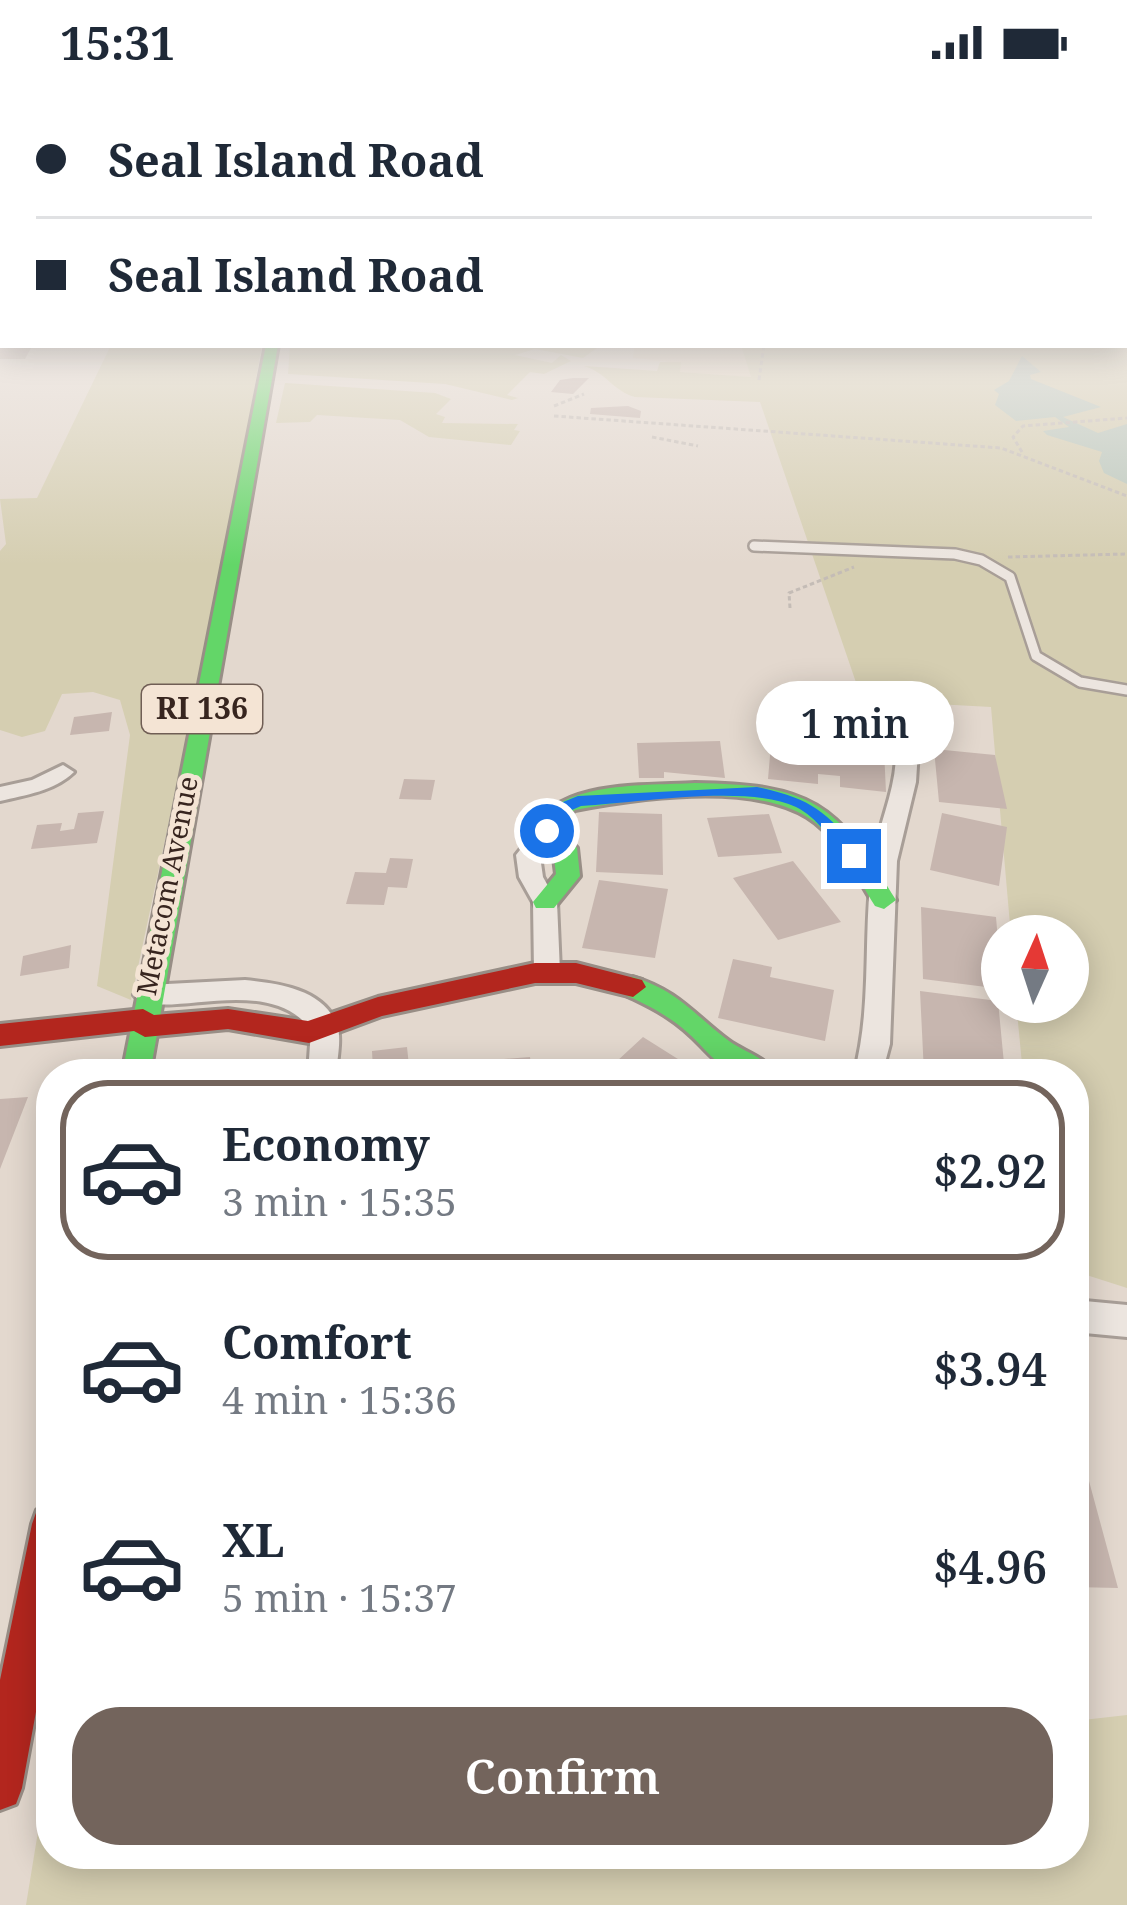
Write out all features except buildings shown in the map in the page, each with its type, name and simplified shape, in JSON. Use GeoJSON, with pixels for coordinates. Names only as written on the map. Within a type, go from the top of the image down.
{"type":"FeatureCollection","features":[{"type":"Feature","properties":{"kind":"main road","name":"Metacom Avenue"},"geometry":{"type":"LineString","coordinates":[[138,1059],[263,395]]}},
{"type":"Feature","properties":{"kind":"main road"},"geometry":{"type":"LineString","coordinates":[[545,902],[566,888],[572,863],[562,842],[547,831],[559,809],[578,801],[772,794],[816,812],[884,900]]}},
{"type":"Feature","properties":{"kind":"main road"},"geometry":{"type":"LineString","coordinates":[[0,1035],[145,1014],[239,1020],[299,1033],[378,1007],[547,972],[593,974],[648,991],[680,1011],[716,1048],[735,1059]]}},
{"type":"Feature","properties":{"kind":"main road"},"geometry":{"type":"LineString","coordinates":[[0,1788],[36,1602]]}},
{"type":"Feature","properties":{"kind":"street"},"geometry":{"type":"LineString","coordinates":[[873,1059],[880,1040],[891,830],[907,788],[907,750]]}},
{"type":"Feature","properties":{"kind":"street"},"geometry":{"type":"LineString","coordinates":[[0,794],[39,785],[63,772]]}},
{"type":"Feature","properties":{"kind":"street"},"geometry":{"type":"LineString","coordinates":[[547,831],[528,854],[531,877],[545,902],[547,972]]}},
{"type":"Feature","properties":{"kind":"street"},"geometry":{"type":"LineString","coordinates":[[239,1020],[242,991]]}},
{"type":"Feature","properties":{"kind":"street"},"geometry":{"type":"LineString","coordinates":[[145,1014],[242,991],[304,1005],[325,1028],[323,1059]]}},
{"type":"Feature","properties":{"kind":"street"},"geometry":{"type":"LineString","coordinates":[[1089,1317],[1127,1321]]}},
{"type":"Feature","properties":{"kind":"lane"},"geometry":{"type":"LineString","coordinates":[[754,546],[955,554],[983,560],[1016,583],[1036,656],[1080,682],[1127,690]]}},
{"type":"Feature","properties":{"kind":"path"},"geometry":{"type":"LineString","coordinates":[[554,406],[582,395]]}},
{"type":"Feature","properties":{"kind":"path"},"geometry":{"type":"LineString","coordinates":[[554,416],[1022,452],[1127,496]]}},
{"type":"Feature","properties":{"kind":"path"},"geometry":{"type":"LineString","coordinates":[[1022,452],[1013,437],[1022,426],[1127,418]]}},
{"type":"Feature","properties":{"kind":"path"},"geometry":{"type":"LineString","coordinates":[[652,437],[698,446]]}},
{"type":"Feature","properties":{"kind":"shaded area"},"geometry":{"type":"Polygon","coordinates":[[[87,395],[253,395],[223,567],[131,1000],[97,986],[130,735],[120,700],[93,692],[62,694],[45,731],[22,737],[0,730],[0,551],[6,544],[0,499],[37,498],[87,395]]]}},
{"type":"Feature","properties":{"kind":"shaded area"},"geometry":{"type":"Polygon","coordinates":[[[282,395],[440,395],[451,399],[436,414],[445,417],[442,423],[518,424],[514,430],[520,431],[511,445],[429,437],[400,420],[317,415],[310,422],[276,423],[282,395]]]}},
{"type":"Feature","properties":{"kind":"shaded area"},"geometry":{"type":"Polygon","coordinates":[[[630,395],[1127,395],[1127,1288],[1089,1276],[1089,1059],[1022,1059],[1018,1023],[1089,1023],[1089,915],[1009,915],[991,707],[862,700],[760,402],[630,395]]]}},
{"type":"Feature","properties":{"kind":"shaded area"},"geometry":{"type":"Polygon","coordinates":[[[999,395],[1071,395],[1101,407],[1063,417],[1098,433],[1127,424],[1127,484],[1104,473],[1099,461],[1102,452],[1047,435],[1043,431],[1069,427],[1055,417],[1016,421],[995,405],[999,395]]]}},
{"type":"Feature","properties":{"kind":"shaded area"},"geometry":{"type":"Polygon","coordinates":[[[1127,1715],[1127,1905],[26,1905],[36,1844],[36,1869],[1089,1869],[1089,1719],[1127,1715]]]}},
{"type":"Feature","properties":{"kind":"traffic: fast"},"geometry":{"type":"LineString","coordinates":[[139,1059],[263,395]]}},
{"type":"Feature","properties":{"kind":"traffic: fast"},"geometry":{"type":"LineString","coordinates":[[545,902],[568,876],[565,848],[547,831],[552,816],[568,804],[695,790],[764,794],[816,812],[845,841],[884,900]]}},
{"type":"Feature","properties":{"kind":"traffic: fast"},"geometry":{"type":"LineString","coordinates":[[633,987],[680,1011],[737,1059]]}},
{"type":"Feature","properties":{"kind":"traffic: jam"},"geometry":{"type":"LineString","coordinates":[[145,1026],[228,1019],[309,1032],[378,1007],[535,973],[576,973],[633,987]]}},
{"type":"Feature","properties":{"kind":"traffic: jam"},"geometry":{"type":"LineString","coordinates":[[0,1035],[143,1019]]}},
{"type":"Feature","properties":{"kind":"traffic: jam"},"geometry":{"type":"LineString","coordinates":[[0,1788],[36,1602]]}},
{"type":"Feature","properties":{"kind":"route"},"geometry":{"type":"LineString","coordinates":[[547,831],[559,809],[578,801],[757,792],[797,801],[816,812],[854,856]]}}]}
